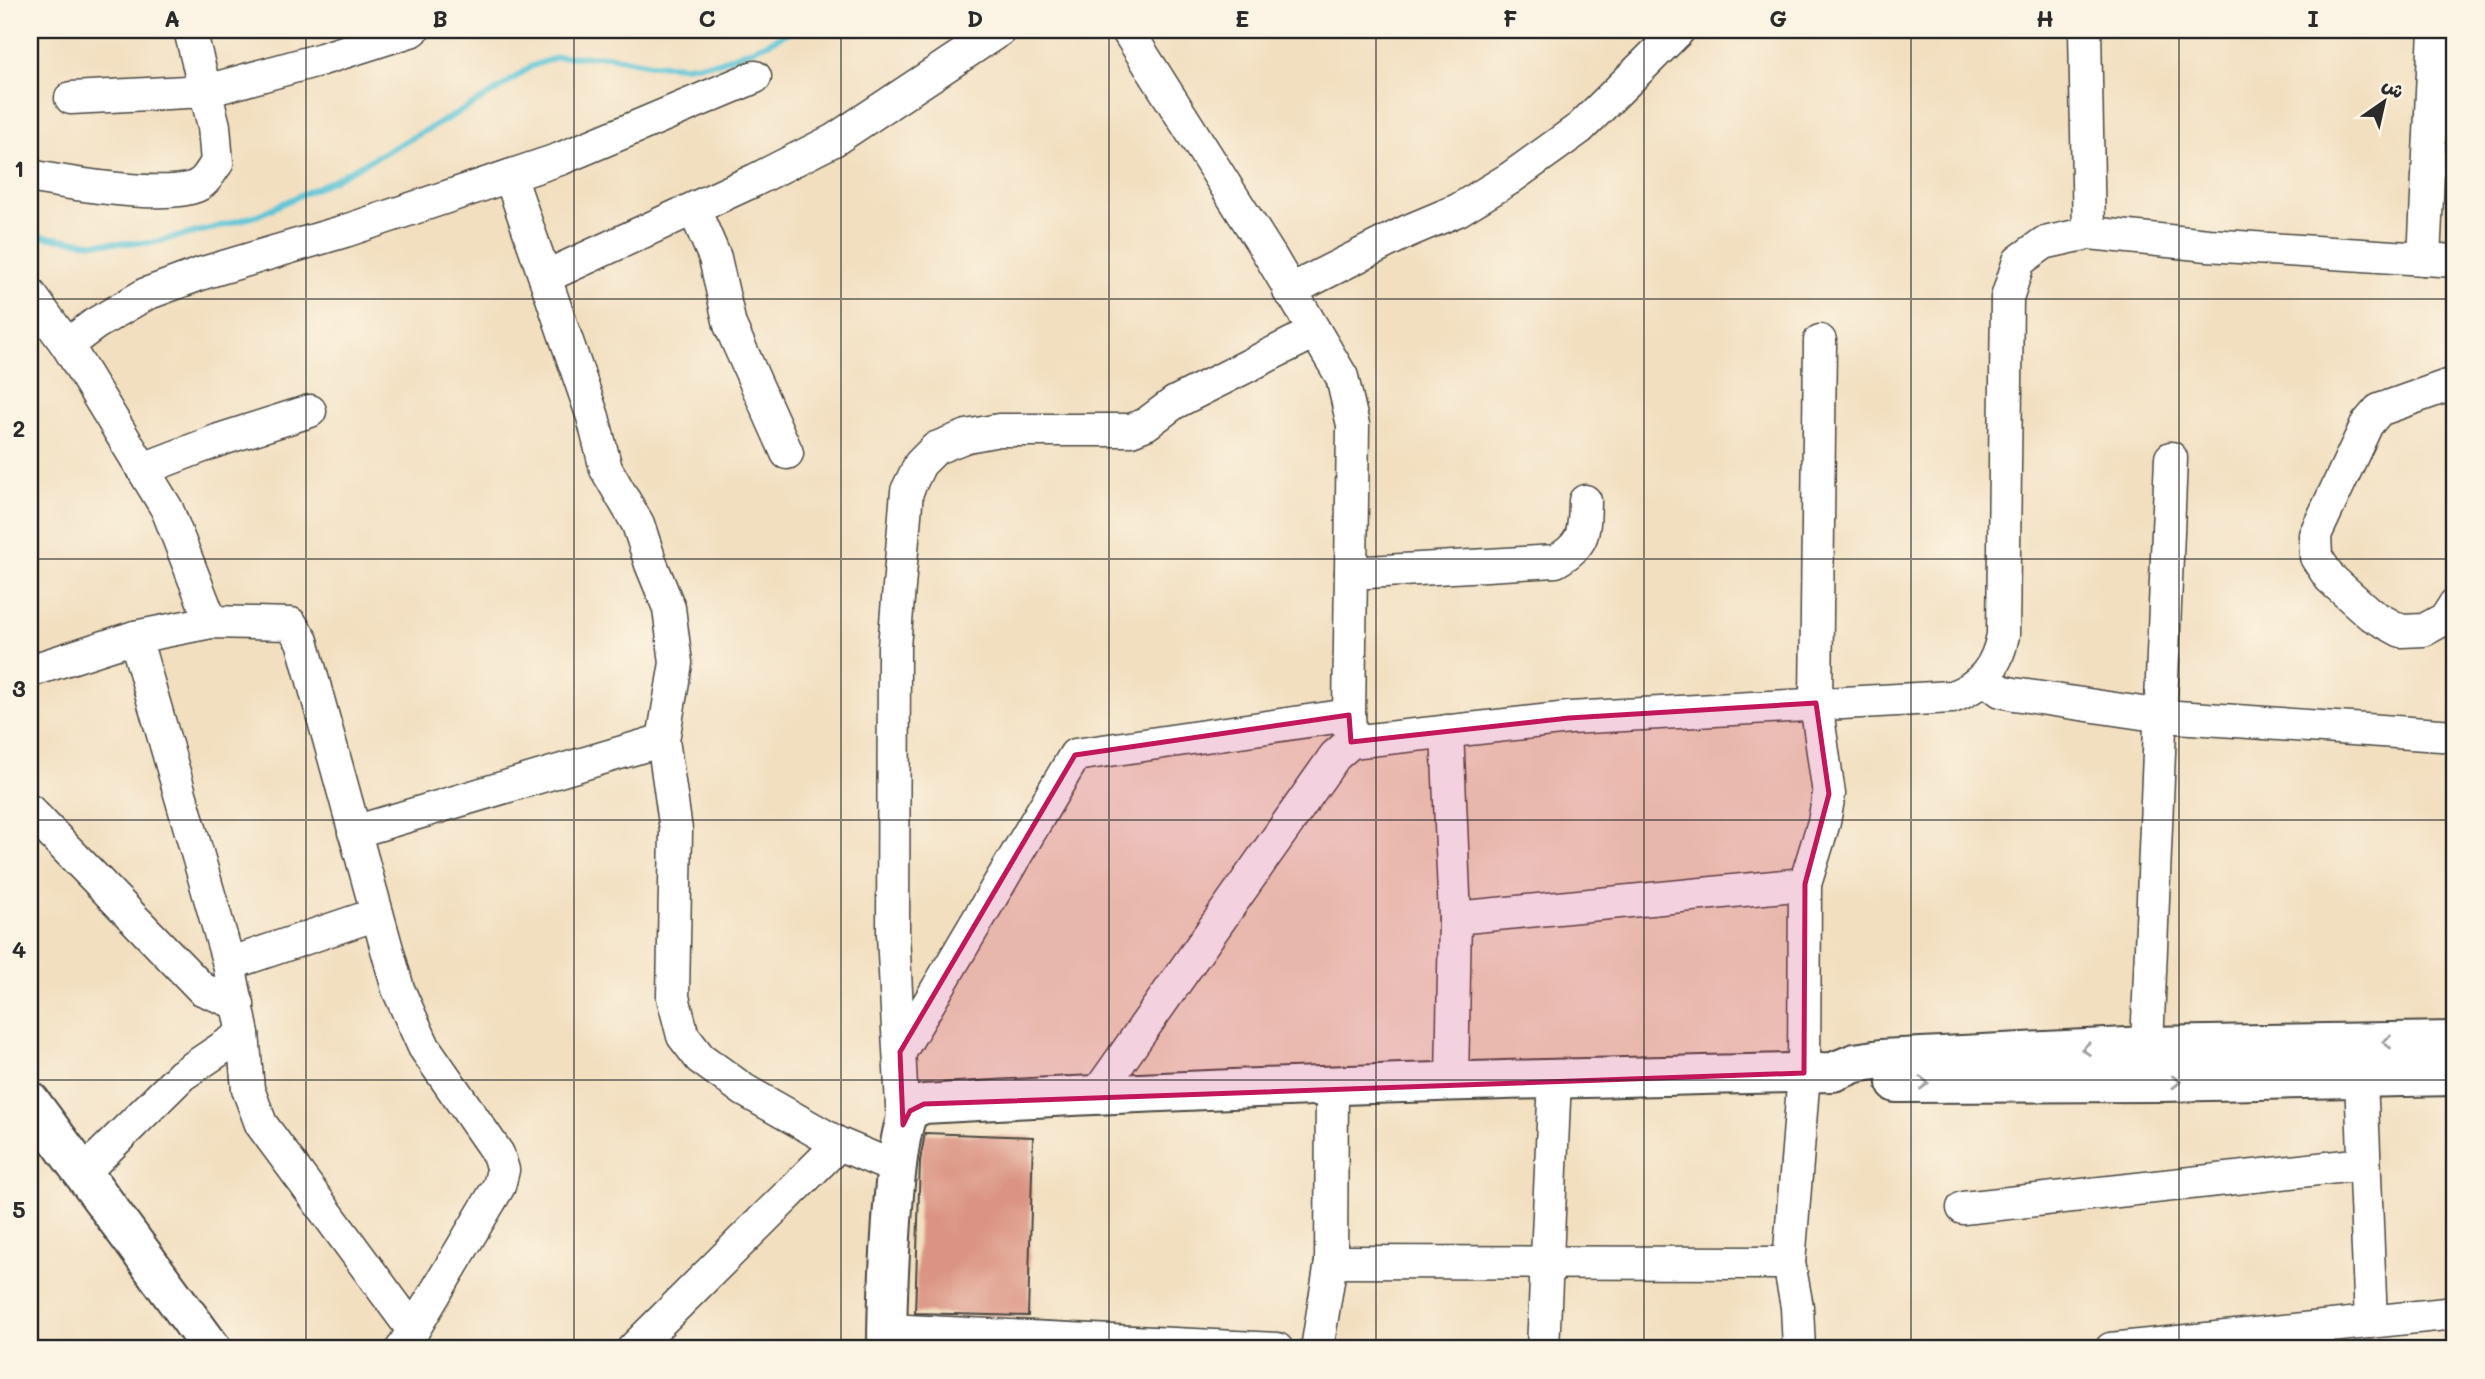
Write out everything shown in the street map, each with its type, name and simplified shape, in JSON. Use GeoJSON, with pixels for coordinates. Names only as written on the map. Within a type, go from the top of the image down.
{"type":"FeatureCollection","features":[{"type":"Feature","properties":{"kind":"main road"},"geometry":{"type":"LineString","coordinates":[[1818,1073],[1868,1060],[2147,1046],[2455,1041]]}},
{"type":"Feature","properties":{"kind":"main road"},"geometry":{"type":"LineString","coordinates":[[887,1340],[896,1168],[914,1114],[1097,1094],[1555,1078],[1818,1073],[1855,1081],[1881,1083],[2455,1076]]}},
{"type":"Feature","properties":{"kind":"main road"},"geometry":{"type":"LineString","coordinates":[[30,1101],[212,1349]]}},
{"type":"Feature","properties":{"kind":"street"},"geometry":{"type":"LineString","coordinates":[[30,176],[108,188],[149,191],[172,191],[200,185],[217,163],[214,126],[190,30]]}},
{"type":"Feature","properties":{"kind":"street"},"geometry":{"type":"LineString","coordinates":[[71,98],[206,91],[413,30]]}},
{"type":"Feature","properties":{"kind":"street"},"geometry":{"type":"LineString","coordinates":[[545,277],[694,209],[834,140],[1000,30]]}},
{"type":"Feature","properties":{"kind":"street"},"geometry":{"type":"LineString","coordinates":[[1097,1094],[1335,756],[1350,729],[1353,425],[1342,377],[1233,197],[1126,30]]}},
{"type":"Feature","properties":{"kind":"street"},"geometry":{"type":"LineString","coordinates":[[1289,291],[1458,209],[1509,179],[1580,128],[1679,30]]}},
{"type":"Feature","properties":{"kind":"street"},"geometry":{"type":"LineString","coordinates":[[2085,30],[2089,233]]}},
{"type":"Feature","properties":{"kind":"street"},"geometry":{"type":"LineString","coordinates":[[2424,259],[2435,30]]}},
{"type":"Feature","properties":{"kind":"street"},"geometry":{"type":"LineString","coordinates":[[67,345],[95,324],[146,294],[203,273],[334,235],[560,159],[755,77]]}},
{"type":"Feature","properties":{"kind":"street"},"geometry":{"type":"LineString","coordinates":[[509,176],[593,417],[606,469],[638,524],[669,608],[676,663],[663,740],[676,830],[673,997],[683,1036],[700,1058],[744,1090],[839,1143],[896,1168]]}},
{"type":"Feature","properties":{"kind":"street"},"geometry":{"type":"LineString","coordinates":[[694,209],[715,258],[730,325],[787,453]]}},
{"type":"Feature","properties":{"kind":"street"},"geometry":{"type":"LineString","coordinates":[[900,1052],[1075,755],[1350,729],[1447,732],[1569,718],[1952,696],[1965,692],[1984,678],[1994,666],[2000,653],[2003,635],[2007,298],[2019,261],[2045,243],[2089,233],[2208,245],[2455,261]]}},
{"type":"Feature","properties":{"kind":"street"},"geometry":{"type":"LineString","coordinates":[[30,294],[67,345],[167,509],[211,622]]}},
{"type":"Feature","properties":{"kind":"street"},"geometry":{"type":"LineString","coordinates":[[914,1114],[900,1052],[893,934],[894,647],[907,491],[920,464],[936,448],[967,436],[999,430],[1131,430],[1146,424],[1174,403],[1315,332]]}},
{"type":"Feature","properties":{"kind":"street"},"geometry":{"type":"LineString","coordinates":[[1799,1349],[1797,1307],[1789,1263],[1818,1073],[1805,884],[1824,821],[1829,794],[1815,703],[1820,341]]}},
{"type":"Feature","properties":{"kind":"street"},"geometry":{"type":"LineString","coordinates":[[2455,383],[2379,410],[2367,424],[2315,536],[2316,557],[2329,578],[2370,614],[2401,631],[2424,630],[2446,618],[2455,604]]}},
{"type":"Feature","properties":{"kind":"street"},"geometry":{"type":"LineString","coordinates":[[142,469],[219,440],[310,411]]}},
{"type":"Feature","properties":{"kind":"street"},"geometry":{"type":"LineString","coordinates":[[2147,1046],[2171,458]]}},
{"type":"Feature","properties":{"kind":"street"},"geometry":{"type":"LineString","coordinates":[[1351,573],[1556,561],[1572,552],[1580,539],[1585,501]]}},
{"type":"Feature","properties":{"kind":"street"},"geometry":{"type":"LineString","coordinates":[[30,671],[135,637],[211,622],[291,624],[302,641],[398,989],[424,1047],[498,1154],[503,1170],[499,1186],[407,1340],[261,1124],[248,1088],[240,1019],[229,964],[135,637]]}},
{"type":"Feature","properties":{"kind":"street"},"geometry":{"type":"LineString","coordinates":[[1984,678],[2001,691],[2014,694],[2162,716],[2455,736]]}},
{"type":"Feature","properties":{"kind":"street"},"geometry":{"type":"LineString","coordinates":[[1447,732],[1455,918],[1452,1082]]}},
{"type":"Feature","properties":{"kind":"street"},"geometry":{"type":"LineString","coordinates":[[354,832],[663,740]]}},
{"type":"Feature","properties":{"kind":"street"},"geometry":{"type":"LineString","coordinates":[[30,811],[202,989],[240,1019]]}},
{"type":"Feature","properties":{"kind":"street"},"geometry":{"type":"LineString","coordinates":[[1455,918],[1805,884]]}},
{"type":"Feature","properties":{"kind":"street"},"geometry":{"type":"LineString","coordinates":[[229,964],[377,914]]}},
{"type":"Feature","properties":{"kind":"street"},"geometry":{"type":"LineString","coordinates":[[83,1173],[240,1019]]}},
{"type":"Feature","properties":{"kind":"street"},"geometry":{"type":"LineString","coordinates":[[1543,1349],[1555,1078]]}},
{"type":"Feature","properties":{"kind":"street"},"geometry":{"type":"LineString","coordinates":[[2361,1079],[2371,1322]]}},
{"type":"Feature","properties":{"kind":"street"},"geometry":{"type":"LineString","coordinates":[[1317,1349],[1331,1262],[1332,1086]]}},
{"type":"Feature","properties":{"kind":"street"},"geometry":{"type":"LineString","coordinates":[[633,1349],[839,1143]]}},
{"type":"Feature","properties":{"kind":"street"},"geometry":{"type":"LineString","coordinates":[[1964,1208],[2364,1164]]}},
{"type":"Feature","properties":{"kind":"street"},"geometry":{"type":"LineString","coordinates":[[1331,1262],[1789,1263]]}},
{"type":"Feature","properties":{"kind":"street"},"geometry":{"type":"LineString","coordinates":[[2129,1348],[2455,1313]]}},
{"type":"Feature","properties":{"kind":"street"},"geometry":{"type":"LineString","coordinates":[[887,1340],[1277,1349]]}},
{"type":"Feature","properties":{"kind":"highlighted area"},"geometry":{"type":"Polygon","coordinates":[[[1816,703],[1829,794],[1805,884],[1804,1073],[924,1104],[910,1111],[903,1125],[900,1052],[1075,755],[1349,715],[1351,742],[1569,718],[1816,703]]]}},
{"type":"Feature","properties":{"kind":"building"},"geometry":{"type":"Polygon","coordinates":[[[925,1133],[1033,1137],[1028,1316],[915,1313],[920,1161],[925,1133]]]}},
{"type":"Feature","properties":{"kind":"waterway"},"geometry":{"type":"LineString","coordinates":[[30,235],[92,243],[151,243],[214,228],[258,215],[331,181],[451,117],[530,67],[557,57],[608,56],[650,64],[685,66],[719,62],[768,43],[792,30]]}}]}
